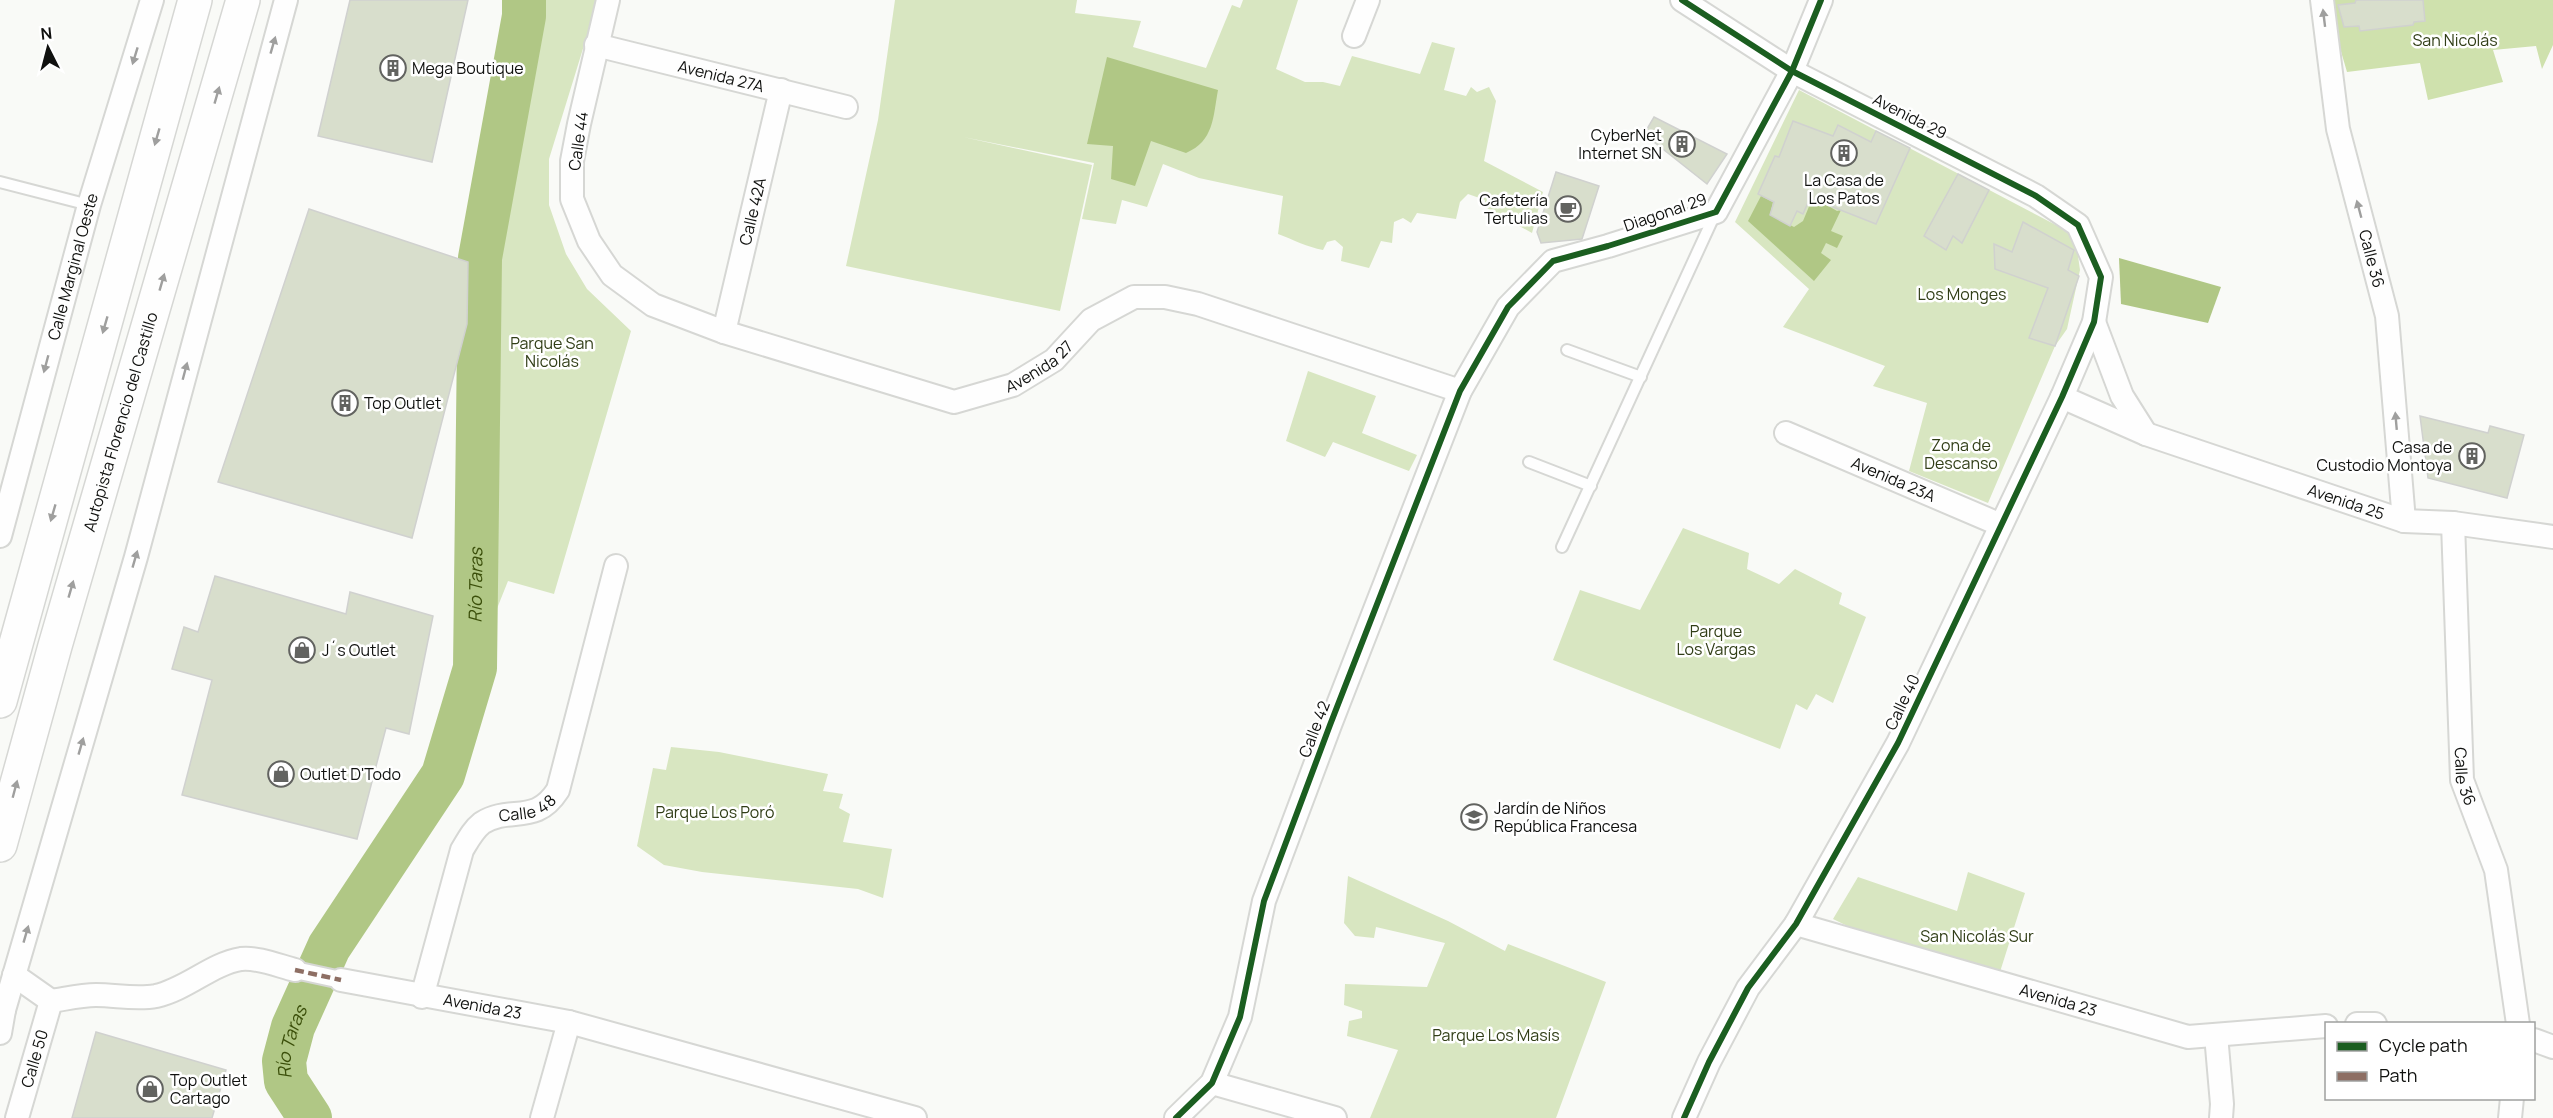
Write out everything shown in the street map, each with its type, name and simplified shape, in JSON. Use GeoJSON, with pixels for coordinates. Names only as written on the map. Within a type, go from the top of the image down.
{"type":"FeatureCollection","features":[{"type":"Feature","properties":{"kind":"highway"},"geometry":{"type":"LineString","coordinates":[[0,702],[195,0]]}},
{"type":"Feature","properties":{"kind":"highway","name":"Autopista Florencio del Castillo"},"geometry":{"type":"LineString","coordinates":[[0,845],[55,646],[243,0]]}},
{"type":"Feature","properties":{"kind":"street","name":"Calle Marginal Oeste"},"geometry":{"type":"LineString","coordinates":[[0,536],[89,205],[152,0]]}},
{"type":"Feature","properties":{"kind":"street"},"geometry":{"type":"LineString","coordinates":[[0,1033],[7,981],[136,557],[286,0]]}},
{"type":"Feature","properties":{"kind":"street","name":"Calle 44"},"geometry":{"type":"LineString","coordinates":[[608,0],[596,45],[572,161],[572,199],[589,241],[612,275]]}},
{"type":"Feature","properties":{"kind":"street"},"geometry":{"type":"LineString","coordinates":[[1354,36],[1368,0]]}},
{"type":"Feature","properties":{"kind":"street","name":"Avenida 29"},"geometry":{"type":"LineString","coordinates":[[1682,0],[1792,71],[2036,196],[2078,225],[2101,277]]}},
{"type":"Feature","properties":{"kind":"street","name":"Diagonal 29"},"geometry":{"type":"LineString","coordinates":[[1460,390],[1508,307],[1553,261],[1716,212],[1792,71],[1821,0]]}},
{"type":"Feature","properties":{"kind":"street","name":"Calle 36"},"geometry":{"type":"LineString","coordinates":[[2322,0],[2338,129],[2387,315],[2404,521]]}},
{"type":"Feature","properties":{"kind":"street","name":"Avenida 27A"},"geometry":{"type":"LineString","coordinates":[[596,45],[846,107]]}},
{"type":"Feature","properties":{"kind":"street","name":"Calle 42A"},"geometry":{"type":"LineString","coordinates":[[724,332],[781,90]]}},
{"type":"Feature","properties":{"kind":"street","name":"Avenida 27"},"geometry":{"type":"LineString","coordinates":[[612,275],[654,305],[724,332],[954,402],[1013,385],[1054,360],[1091,320],[1134,297],[1165,297],[1197,304],[1460,390]]}},
{"type":"Feature","properties":{"kind":"street","name":"Calle 40"},"geometry":{"type":"LineString","coordinates":[[1684,1118],[1709,1062],[1748,988],[1796,924],[1898,743],[2062,397],[2094,322],[2101,277]]}},
{"type":"Feature","properties":{"kind":"street"},"geometry":{"type":"LineString","coordinates":[[2094,322],[2122,396],[2146,434]]}},
{"type":"Feature","properties":{"kind":"street","name":"Calle 42"},"geometry":{"type":"LineString","coordinates":[[1212,1083],[1240,1017],[1264,901],[1460,390]]}},
{"type":"Feature","properties":{"kind":"street","name":"Avenida 25"},"geometry":{"type":"LineString","coordinates":[[2062,397],[2146,434],[2404,521],[2453,523],[2553,537]]}},
{"type":"Feature","properties":{"kind":"street","name":"Avenida 23A"},"geometry":{"type":"LineString","coordinates":[[1786,433],[2001,525]]}},
{"type":"Feature","properties":{"kind":"street","name":"Calle 36"},"geometry":{"type":"LineString","coordinates":[[2453,523],[2462,780],[2496,870],[2518,1022]]}},
{"type":"Feature","properties":{"kind":"street","name":"Calle 48"},"geometry":{"type":"LineString","coordinates":[[422,997],[462,850],[473,831],[484,822],[537,810],[549,804],[558,790],[616,566]]}},
{"type":"Feature","properties":{"kind":"street","name":"Avenida 23"},"geometry":{"type":"LineString","coordinates":[[1796,924],[2188,1037],[2325,1026]]}},
{"type":"Feature","properties":{"kind":"street","name":"Avenida 23"},"geometry":{"type":"LineString","coordinates":[[51,1001],[95,995],[129,998],[156,996],[180,988],[220,966],[242,959],[265,962],[341,981],[422,997],[569,1022],[915,1118]]}},
{"type":"Feature","properties":{"kind":"street"},"geometry":{"type":"LineString","coordinates":[[7,981],[51,1001]]}},
{"type":"Feature","properties":{"kind":"street","name":"Calle 50"},"geometry":{"type":"LineString","coordinates":[[17,1118],[51,1001]]}},
{"type":"Feature","properties":{"kind":"street"},"geometry":{"type":"LineString","coordinates":[[542,1118],[569,1022]]}},
{"type":"Feature","properties":{"kind":"street"},"geometry":{"type":"LineString","coordinates":[[2216,1035],[2222,1104],[2221,1118]]}},
{"type":"Feature","properties":{"kind":"street"},"geometry":{"type":"LineString","coordinates":[[2535,1040],[2553,1047]]}},
{"type":"Feature","properties":{"kind":"street"},"geometry":{"type":"LineString","coordinates":[[1176,1118],[1212,1083],[1335,1118]]}},
{"type":"Feature","properties":{"kind":"street"},"geometry":{"type":"LineString","coordinates":[[2510,1118],[2512,1100]]}},
{"type":"Feature","properties":{"kind":"lane"},"geometry":{"type":"LineString","coordinates":[[0,182],[89,205]]}},
{"type":"Feature","properties":{"kind":"lane"},"geometry":{"type":"LineString","coordinates":[[1562,547],[1716,212]]}},
{"type":"Feature","properties":{"kind":"lane"},"geometry":{"type":"LineString","coordinates":[[1567,350],[1641,377]]}},
{"type":"Feature","properties":{"kind":"lane"},"geometry":{"type":"LineString","coordinates":[[1529,462],[1591,486]]}},
{"type":"Feature","properties":{"kind":"green space","name":"Parque San Nicolás"},"geometry":{"type":"Polygon","coordinates":[[[527,0],[598,0],[549,159],[549,205],[566,254],[587,289],[631,331],[554,594],[508,581],[496,611],[478,609],[482,259],[527,15],[527,0]]]}},
{"type":"Feature","properties":{"kind":"green space"},"geometry":{"type":"Polygon","coordinates":[[[895,0],[1077,0],[1075,13],[1141,21],[1133,47],[1206,68],[1232,5],[1240,8],[1243,0],[1298,0],[1276,69],[1305,82],[1323,82],[1340,86],[1352,56],[1420,74],[1432,42],[1455,48],[1444,90],[1466,96],[1471,87],[1477,92],[1489,87],[1496,101],[1484,161],[1543,192],[1532,233],[1485,207],[1485,200],[1468,194],[1460,202],[1456,219],[1417,213],[1411,223],[1403,218],[1394,222],[1392,243],[1381,241],[1369,268],[1341,261],[1343,247],[1335,240],[1327,242],[1323,250],[1278,234],[1283,196],[1199,178],[1163,164],[1147,207],[1122,200],[1116,224],[1082,219],[1094,163],[963,137],[1092,165],[1060,311],[846,266],[878,120],[895,0]]]}},
{"type":"Feature","properties":{"kind":"green space","name":"San Nicolás"},"geometry":{"type":"Polygon","coordinates":[[[2326,0],[2553,0],[2553,45],[2542,69],[2536,46],[2493,50],[2503,82],[2428,100],[2420,63],[2347,72],[2326,0]]]}},
{"type":"Feature","properties":{"kind":"green space","name":"Los Monges"},"geometry":{"type":"Polygon","coordinates":[[[1799,90],[2075,235],[2080,270],[2067,329],[2055,346],[1988,503],[1909,471],[1927,403],[1873,386],[1885,366],[1783,327],[1809,289],[1735,222],[1799,90]]]}},
{"type":"Feature","properties":{"kind":"green space"},"geometry":{"type":"Polygon","coordinates":[[[1308,371],[1376,396],[1362,433],[1417,455],[1409,471],[1333,442],[1325,457],[1286,441],[1308,371]]]}},
{"type":"Feature","properties":{"kind":"green space","name":"Parque Los Vargas"},"geometry":{"type":"Polygon","coordinates":[[[1683,528],[1749,553],[1747,569],[1779,584],[1795,569],[1842,593],[1839,604],[1866,617],[1833,703],[1816,694],[1807,710],[1796,704],[1780,749],[1553,660],[1580,590],[1640,610],[1683,528]]]}},
{"type":"Feature","properties":{"kind":"green space","name":"Parque Los Poró"},"geometry":{"type":"Polygon","coordinates":[[[671,747],[719,752],[828,774],[823,791],[843,794],[839,808],[850,814],[843,842],[892,849],[883,898],[858,889],[702,872],[664,865],[637,846],[653,768],[666,770],[671,747]]]}},
{"type":"Feature","properties":{"kind":"green space","name":"San Nicolás Sur"},"geometry":{"type":"Polygon","coordinates":[[[1968,872],[2025,893],[1999,975],[1876,940],[1833,919],[1858,877],[1957,911],[1968,872]]]}},
{"type":"Feature","properties":{"kind":"green space","name":"Parque Los Masís"},"geometry":{"type":"Polygon","coordinates":[[[1348,876],[1448,921],[1505,951],[1508,944],[1606,982],[1556,1118],[1370,1118],[1398,1050],[1347,1036],[1349,1021],[1362,1018],[1362,1011],[1344,1005],[1345,984],[1427,987],[1445,943],[1376,927],[1374,938],[1355,936],[1344,923],[1348,876]]]}},
{"type":"Feature","properties":{"kind":"shaded area"},"geometry":{"type":"Polygon","coordinates":[[[1107,57],[1218,90],[1211,127],[1202,142],[1186,153],[1151,141],[1135,186],[1111,179],[1113,146],[1087,144],[1107,57]]]}},
{"type":"Feature","properties":{"kind":"shaded area"},"geometry":{"type":"Polygon","coordinates":[[[1761,196],[1773,202],[1770,215],[1794,227],[1803,221],[1813,197],[1837,211],[1841,210],[1831,231],[1843,236],[1837,248],[1826,243],[1821,253],[1831,260],[1814,281],[1748,221],[1761,196]]]}},
{"type":"Feature","properties":{"kind":"shaded area"},"geometry":{"type":"Polygon","coordinates":[[[2119,258],[2221,287],[2208,323],[2121,304],[2119,258]]]}},
{"type":"Feature","properties":{"kind":"building","name":"Mega Boutique"},"geometry":{"type":"Polygon","coordinates":[[[350,0],[468,0],[432,162],[318,136],[350,0]]]}},
{"type":"Feature","properties":{"kind":"building"},"geometry":{"type":"Polygon","coordinates":[[[2356,0],[2423,0],[2425,21],[2414,22],[2413,25],[2360,31],[2359,26],[2344,27],[2338,5],[2355,3],[2356,0]]]}},
{"type":"Feature","properties":{"kind":"building","name":"CyberNet Internet SN"},"geometry":{"type":"Polygon","coordinates":[[[1654,117],[1727,154],[1707,184],[1644,134],[1654,117]]]}},
{"type":"Feature","properties":{"kind":"building"},"geometry":{"type":"Polygon","coordinates":[[[1793,121],[1833,136],[1838,125],[1871,142],[1876,131],[1910,148],[1876,224],[1810,198],[1803,214],[1797,211],[1790,226],[1770,215],[1774,202],[1758,194],[1775,156],[1779,157],[1793,121]]]}},
{"type":"Feature","properties":{"kind":"building","name":"Cafetería Tertulias"},"geometry":{"type":"Polygon","coordinates":[[[1556,172],[1599,186],[1582,239],[1541,243],[1537,232],[1556,172]]]}},
{"type":"Feature","properties":{"kind":"building"},"geometry":{"type":"Polygon","coordinates":[[[1958,174],[1989,190],[1962,243],[1953,236],[1946,250],[1924,236],[1958,174]]]}},
{"type":"Feature","properties":{"kind":"building","name":"Top Outlet"},"geometry":{"type":"Polygon","coordinates":[[[309,209],[468,262],[467,324],[412,538],[218,482],[309,209]]]}},
{"type":"Feature","properties":{"kind":"building"},"geometry":{"type":"Polygon","coordinates":[[[2023,222],[2074,250],[2068,270],[2079,276],[2055,346],[2029,338],[2048,288],[1995,269],[1994,244],[2012,252],[2023,222]]]}},
{"type":"Feature","properties":{"kind":"building","name":"Casa de Custodio Montoya"},"geometry":{"type":"Polygon","coordinates":[[[2420,416],[2488,433],[2490,426],[2524,435],[2507,498],[2428,478],[2420,416]]]}},
{"type":"Feature","properties":{"kind":"building"},"geometry":{"type":"Polygon","coordinates":[[[215,576],[346,614],[350,592],[433,616],[409,734],[386,728],[357,839],[182,795],[212,680],[172,669],[184,627],[198,632],[215,576]]]}},
{"type":"Feature","properties":{"kind":"building","name":"Top Outlet Cartago"},"geometry":{"type":"Polygon","coordinates":[[[96,1032],[226,1070],[212,1118],[72,1118],[96,1032]]]}},
{"type":"Feature","properties":{"kind":"waterway","name":"Río Taras"},"geometry":{"type":"LineString","coordinates":[[310,1118],[286,1081],[284,1061],[293,1027],[329,947],[443,775],[475,668],[480,258],[524,16],[524,0]]}},
{"type":"Feature","properties":{"kind":"marked path"},"geometry":{"type":"LineString","coordinates":[[295,970],[341,980]]}},
{"type":"Feature","properties":{"kind":"cycle path"},"geometry":{"type":"LineString","coordinates":[[1682,0],[1792,71],[2036,196],[2078,225],[2101,277],[2094,322],[2062,397],[1898,743],[1796,924],[1748,988],[1709,1062],[1684,1118]]}},
{"type":"Feature","properties":{"kind":"cycle path"},"geometry":{"type":"LineString","coordinates":[[1176,1118],[1212,1083],[1240,1017],[1264,901],[1330,725],[1460,391],[1508,307],[1553,261],[1716,212],[1792,71],[1821,0]]}},
{"type":"Feature","properties":{"kind":"place","name":"Mega Boutique"},"geometry":{"type":"Point","coordinates":[393,68]}},
{"type":"Feature","properties":{"kind":"place","name":"CyberNet Internet SN"},"geometry":{"type":"Point","coordinates":[1682,144]}},
{"type":"Feature","properties":{"kind":"place","name":"La Casa de Los Patos"},"geometry":{"type":"Point","coordinates":[1844,153]}},
{"type":"Feature","properties":{"kind":"place","name":"Cafetería Tertulias"},"geometry":{"type":"Point","coordinates":[1568,209]}},
{"type":"Feature","properties":{"kind":"place","name":"Top Outlet"},"geometry":{"type":"Point","coordinates":[345,403]}},
{"type":"Feature","properties":{"kind":"place","name":"Casa de Custodio Montoya"},"geometry":{"type":"Point","coordinates":[2472,456]}},
{"type":"Feature","properties":{"kind":"place","name":"J´s Outlet"},"geometry":{"type":"Point","coordinates":[302,650]}},
{"type":"Feature","properties":{"kind":"place","name":"Outlet D'Todo"},"geometry":{"type":"Point","coordinates":[281,774]}},
{"type":"Feature","properties":{"kind":"place","name":"Jardín de Niños República Francesa"},"geometry":{"type":"Point","coordinates":[1474,817]}},
{"type":"Feature","properties":{"kind":"place","name":"Top Outlet Cartago"},"geometry":{"type":"Point","coordinates":[150,1089]}},
{"type":"Feature","properties":{"kind":"park label","name":"Zona de Descanso"},"geometry":{"type":"Point","coordinates":[1961,454]}}]}
